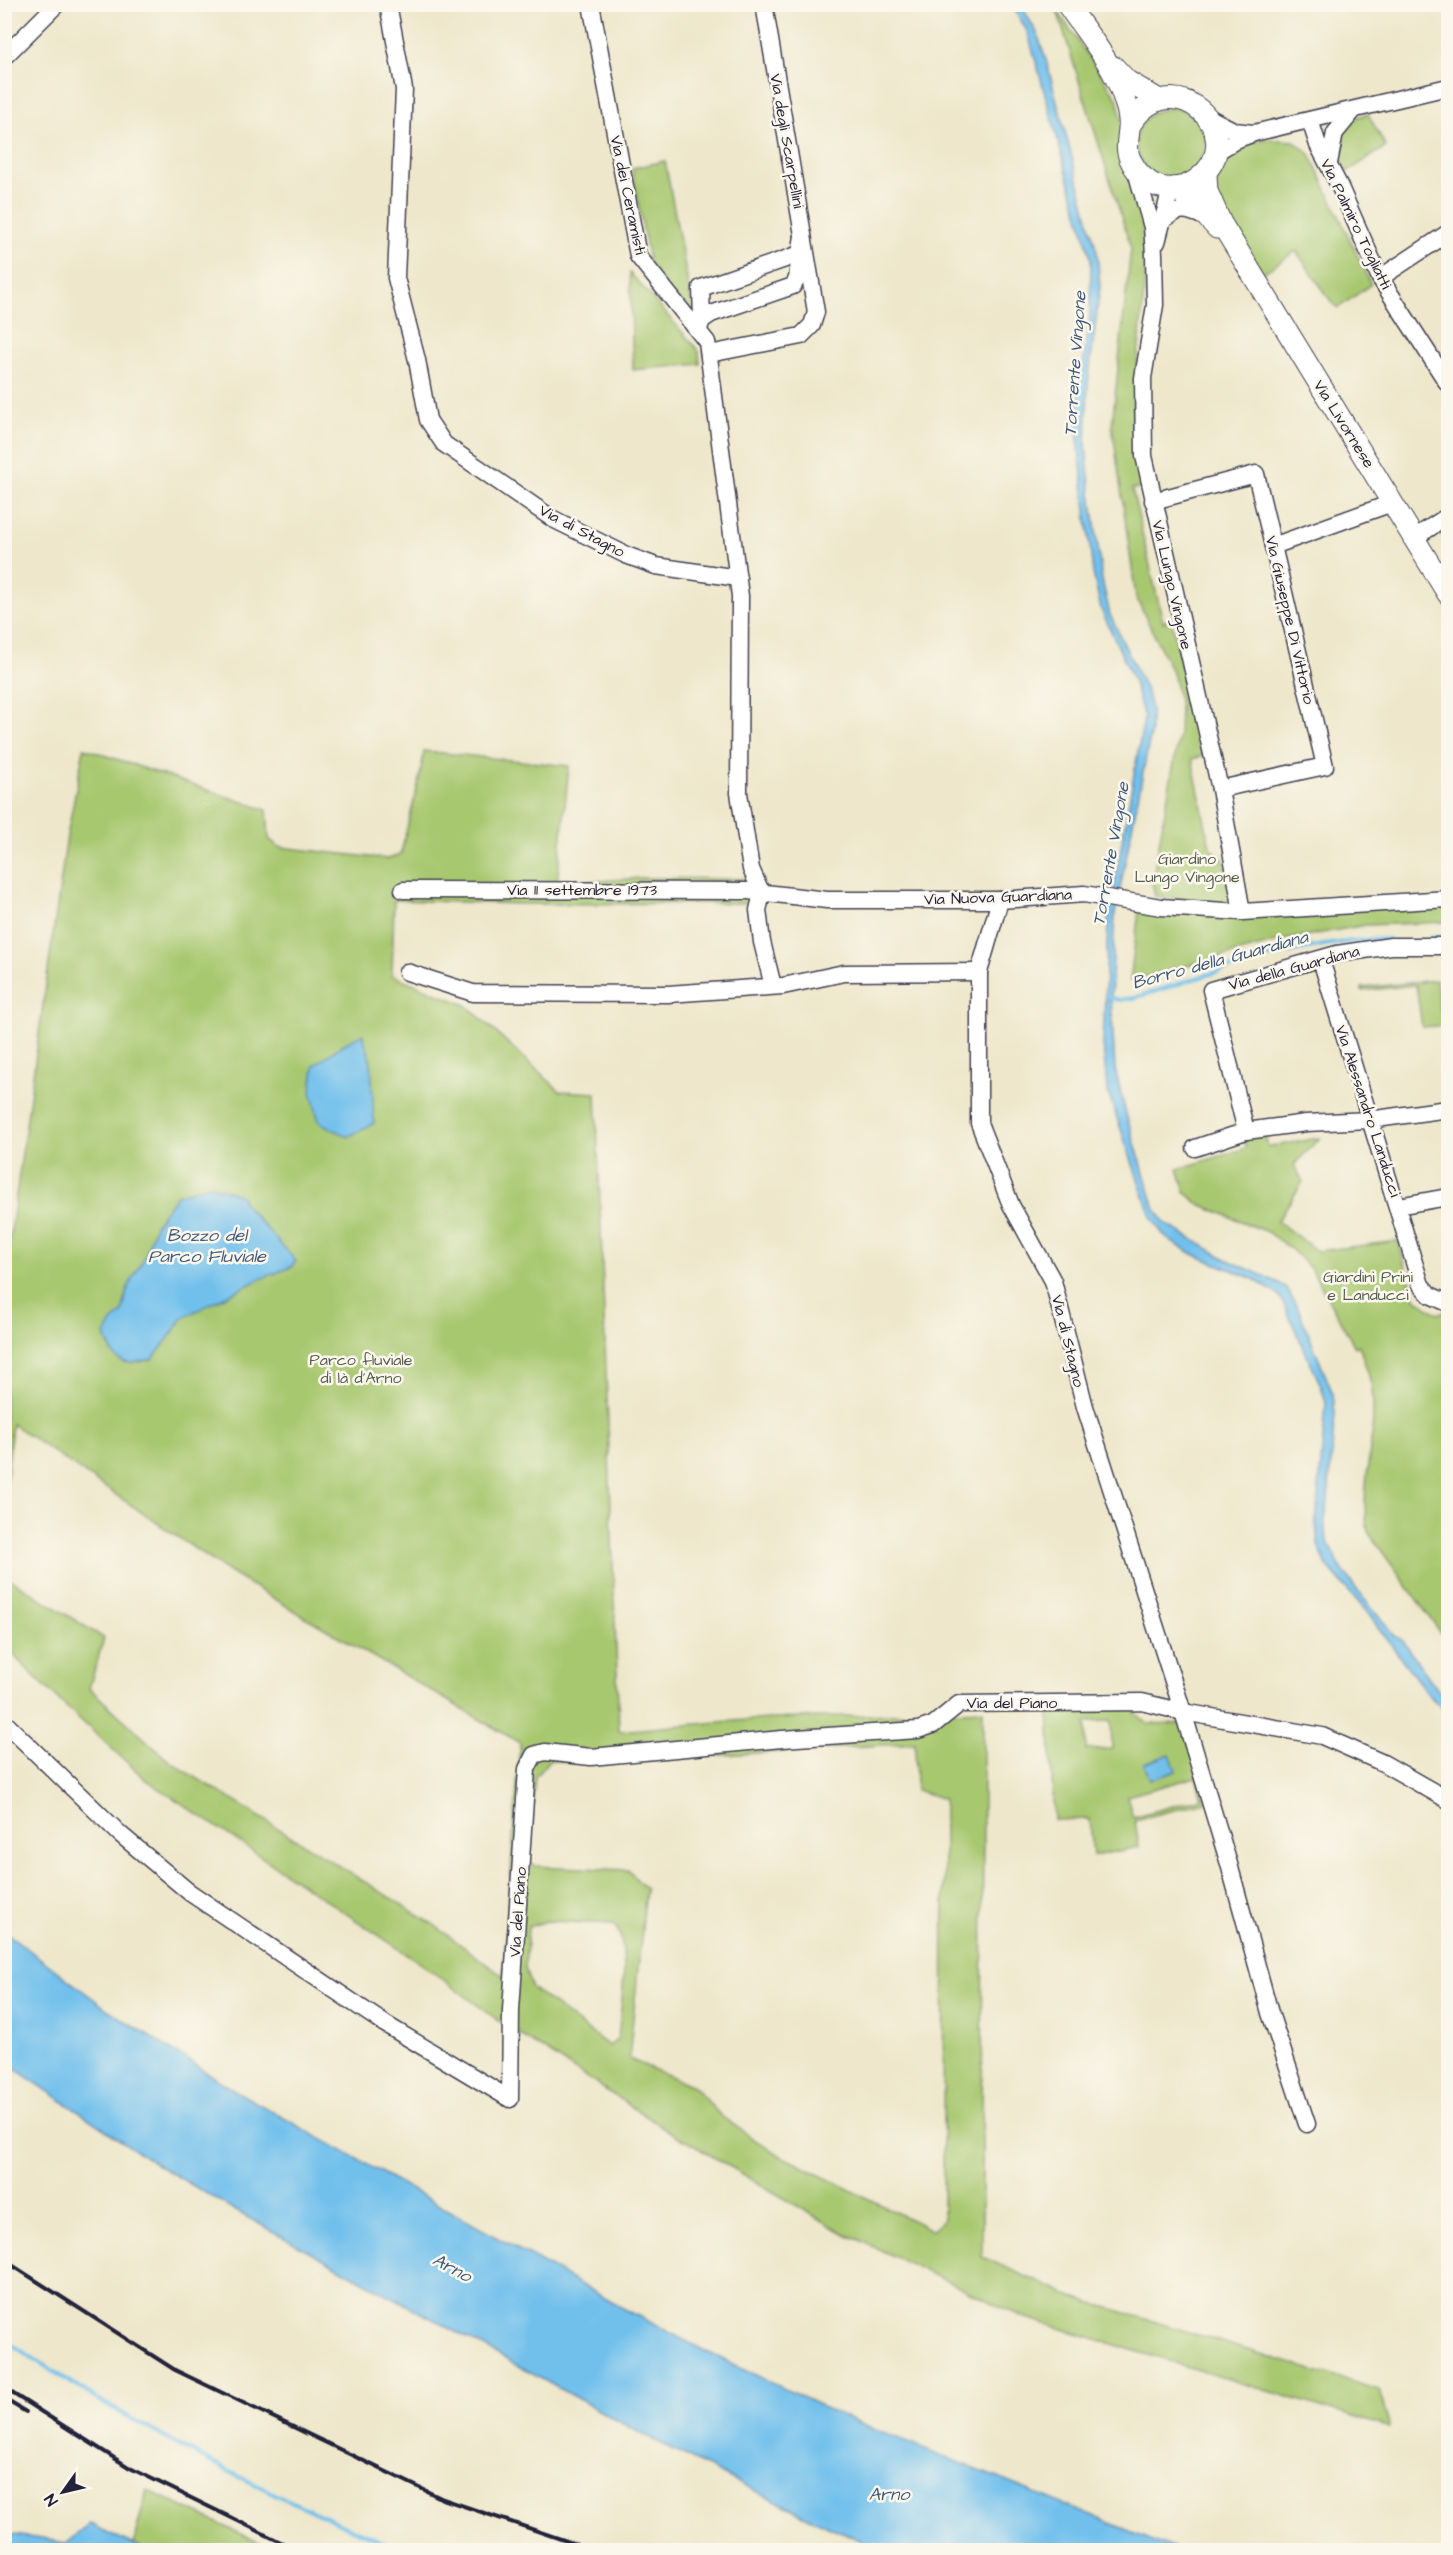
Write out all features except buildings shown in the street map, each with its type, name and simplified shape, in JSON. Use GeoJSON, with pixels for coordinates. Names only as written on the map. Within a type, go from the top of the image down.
{"type":"FeatureCollection","features":[{"type":"Feature","properties":{"kind":"main road"},"geometry":{"type":"LineString","coordinates":[[1067,4],[1101,53],[1119,84],[1130,128]]}},
{"type":"Feature","properties":{"kind":"main road"},"geometry":{"type":"LineString","coordinates":[[1101,53],[1127,81],[1159,100]]}},
{"type":"Feature","properties":{"kind":"main road"},"geometry":{"type":"LineString","coordinates":[[1136,171],[1129,158],[1126,143],[1136,115],[1146,106],[1159,100],[1173,98],[1186,101],[1198,107],[1208,117],[1214,128],[1215,153],[1206,172],[1195,182],[1174,188]]}},
{"type":"Feature","properties":{"kind":"main road","name":"Via Livornese"},"geometry":{"type":"LineString","coordinates":[[1136,171],[1153,184],[1174,188],[1192,201],[1238,254]]}},
{"type":"Feature","properties":{"kind":"main road","name":"Via Livornese"},"geometry":{"type":"LineString","coordinates":[[1206,172],[1205,182],[1212,204],[1238,254],[1449,594]]}},
{"type":"Feature","properties":{"kind":"street"},"geometry":{"type":"LineString","coordinates":[[4,57],[57,4]]}},
{"type":"Feature","properties":{"kind":"street","name":"Via di Stagno"},"geometry":{"type":"LineString","coordinates":[[388,4],[405,89],[396,278],[417,360],[428,420],[444,444],[553,519],[626,555],[656,566],[738,578]]}},
{"type":"Feature","properties":{"kind":"street","name":"Via dei Ceramisti"},"geometry":{"type":"LineString","coordinates":[[591,4],[638,256],[700,325],[707,342],[738,578]]}},
{"type":"Feature","properties":{"kind":"street","name":"Via degli Scarpellini"},"geometry":{"type":"LineString","coordinates":[[709,354],[801,336],[812,325],[816,312],[812,277],[764,4]]}},
{"type":"Feature","properties":{"kind":"street"},"geometry":{"type":"LineString","coordinates":[[1215,153],[1238,139],[1254,133],[1449,87]]}},
{"type":"Feature","properties":{"kind":"street"},"geometry":{"type":"LineString","coordinates":[[1329,163],[1335,133],[1354,110]]}},
{"type":"Feature","properties":{"kind":"street"},"geometry":{"type":"LineString","coordinates":[[1208,117],[1228,128],[1254,133]]}},
{"type":"Feature","properties":{"kind":"street","name":"Via Palmiro Togliatti"},"geometry":{"type":"LineString","coordinates":[[1316,119],[1318,145],[1329,163],[1380,279],[1447,378]]}},
{"type":"Feature","properties":{"kind":"street"},"geometry":{"type":"LineString","coordinates":[[1284,127],[1308,141],[1329,163]]}},
{"type":"Feature","properties":{"kind":"street","name":"Via Lungo Vingone"},"geometry":{"type":"LineString","coordinates":[[1136,171],[1152,227],[1154,254],[1155,305],[1143,378],[1144,456],[1220,789],[1242,912]]}},
{"type":"Feature","properties":{"kind":"street","name":"Via Lungo Vingone"},"geometry":{"type":"LineString","coordinates":[[1154,254],[1169,196],[1174,188]]}},
{"type":"Feature","properties":{"kind":"street"},"geometry":{"type":"LineString","coordinates":[[1162,221],[1180,210],[1188,210],[1209,220]]}},
{"type":"Feature","properties":{"kind":"street"},"geometry":{"type":"LineString","coordinates":[[800,254],[701,288],[700,325],[793,286],[797,279],[803,232]]}},
{"type":"Feature","properties":{"kind":"street"},"geometry":{"type":"LineString","coordinates":[[1380,279],[1449,233]]}},
{"type":"Feature","properties":{"kind":"street","name":"Via Giuseppe Di Vittorio"},"geometry":{"type":"LineString","coordinates":[[1153,501],[1256,474],[1325,766],[1220,789]]}},
{"type":"Feature","properties":{"kind":"street"},"geometry":{"type":"LineString","coordinates":[[1273,546],[1392,503]]}},
{"type":"Feature","properties":{"kind":"street"},"geometry":{"type":"LineString","coordinates":[[1414,538],[1449,516]]}},
{"type":"Feature","properties":{"kind":"street"},"geometry":{"type":"LineString","coordinates":[[738,578],[740,596],[739,793],[751,869],[762,894],[758,910],[762,942],[773,986]]}},
{"type":"Feature","properties":{"kind":"street","name":"Via 11 settembre 1973"},"geometry":{"type":"LineString","coordinates":[[403,890],[736,891],[762,894]]}},
{"type":"Feature","properties":{"kind":"street","name":"Via Nuova Guardiana"},"geometry":{"type":"LineString","coordinates":[[762,894],[826,900],[1000,900],[1084,894],[1161,907],[1242,912],[1449,899]]}},
{"type":"Feature","properties":{"kind":"street","name":"Via di Stagno"},"geometry":{"type":"LineString","coordinates":[[1000,900],[979,972],[979,1123],[1011,1205],[1053,1281],[1085,1407],[1183,1712]]}},
{"type":"Feature","properties":{"kind":"street","name":"Via della Guardiana"},"geometry":{"type":"LineString","coordinates":[[1246,1131],[1211,990],[1337,954],[1391,946],[1449,946]]}},
{"type":"Feature","properties":{"kind":"street","name":"Via Alessandro Landucci"},"geometry":{"type":"LineString","coordinates":[[1321,960],[1421,1285],[1430,1295],[1449,1303]]}},
{"type":"Feature","properties":{"kind":"street"},"geometry":{"type":"LineString","coordinates":[[406,972],[473,993],[668,994],[773,986],[844,973],[979,972]]}},
{"type":"Feature","properties":{"kind":"street"},"geometry":{"type":"LineString","coordinates":[[1195,1148],[1246,1131],[1306,1123],[1369,1120],[1449,1109]]}},
{"type":"Feature","properties":{"kind":"street"},"geometry":{"type":"LineString","coordinates":[[1398,1206],[1449,1197]]}},
{"type":"Feature","properties":{"kind":"street","name":"Via del Piano"},"geometry":{"type":"LineString","coordinates":[[4,1722],[120,1834],[189,1892],[385,2024],[510,2098],[511,2010],[527,1769],[534,1755],[545,1752],[591,1757],[782,1739],[918,1730],[933,1725],[959,1704],[1142,1702],[1183,1712],[1322,1736],[1383,1763],[1449,1800]]}},
{"type":"Feature","properties":{"kind":"street"},"geometry":{"type":"LineString","coordinates":[[1183,1712],[1229,1864],[1270,2013],[1307,2124]]}},
{"type":"Feature","properties":{"kind":"green space","name":"Giardino Lungo Vingone"},"geometry":{"type":"Polygon","coordinates":[[[1057,10],[1117,98],[1142,212],[1147,260],[1132,422],[1144,488],[1132,489],[1163,622],[1171,619],[1203,756],[1192,759],[1210,847],[1224,860],[1232,905],[1155,896],[1152,882],[1179,735],[1180,706],[1174,676],[1136,597],[1112,425],[1131,248],[1057,10]]]}},
{"type":"Feature","properties":{"kind":"green space"},"geometry":{"type":"Polygon","coordinates":[[[1171,108],[1190,114],[1200,124],[1206,143],[1200,162],[1190,172],[1171,178],[1152,172],[1142,162],[1136,143],[1142,124],[1152,114],[1171,108]]]}},
{"type":"Feature","properties":{"kind":"green space"},"geometry":{"type":"Polygon","coordinates":[[[1368,114],[1386,147],[1347,172],[1337,151],[1338,140],[1354,118],[1368,114]]]}},
{"type":"Feature","properties":{"kind":"green space"},"geometry":{"type":"Polygon","coordinates":[[[1264,139],[1294,141],[1310,154],[1371,284],[1338,308],[1296,251],[1260,275],[1219,208],[1212,178],[1223,160],[1232,151],[1264,139]]]}},
{"type":"Feature","properties":{"kind":"green space"},"geometry":{"type":"Polygon","coordinates":[[[665,161],[696,326],[650,267],[632,168],[665,161]]]}},
{"type":"Feature","properties":{"kind":"green space"},"geometry":{"type":"Polygon","coordinates":[[[630,273],[699,351],[700,364],[633,370],[630,273]]]}},
{"type":"Feature","properties":{"kind":"green space","name":"Parco fluviale di là d'Arno"},"geometry":{"type":"Polygon","coordinates":[[[84,748],[267,810],[269,839],[279,847],[388,859],[401,854],[424,751],[569,766],[557,884],[642,878],[747,879],[750,903],[525,904],[394,900],[392,975],[466,1005],[560,1091],[596,1093],[619,1731],[730,1721],[983,1710],[982,2257],[1070,2296],[1379,2390],[1390,2428],[1023,2317],[842,2232],[669,2131],[499,2021],[426,1967],[145,1779],[18,1660],[5,1643],[5,1576],[104,1638],[89,1688],[169,1761],[433,1924],[503,1976],[520,1743],[232,1574],[12,1424],[5,1499],[5,1273],[67,836],[84,748]],[[915,1743],[595,1763],[549,1760],[535,1777],[528,1857],[533,1866],[628,1870],[646,1889],[629,2059],[693,2086],[721,2116],[773,2152],[932,2230],[943,2219],[944,1799],[916,1790],[915,1743]],[[547,1921],[528,1927],[525,1970],[532,1988],[609,2046],[618,2039],[624,1979],[624,1962],[619,1934],[614,1924],[547,1921]]]}},
{"type":"Feature","properties":{"kind":"green space"},"geometry":{"type":"Polygon","coordinates":[[[1448,902],[1448,922],[1366,925],[1288,939],[1130,981],[1139,911],[1448,902]]]}},
{"type":"Feature","properties":{"kind":"green space"},"geometry":{"type":"Polygon","coordinates":[[[1436,980],[1439,1007],[1444,1014],[1448,1013],[1448,1025],[1422,1027],[1416,985],[1362,991],[1362,988],[1436,980]]]}},
{"type":"Feature","properties":{"kind":"green space","name":"Giardini Prini e Landucci"},"geometry":{"type":"Polygon","coordinates":[[[1265,1135],[1268,1147],[1320,1138],[1294,1165],[1303,1182],[1277,1221],[1317,1251],[1398,1241],[1415,1298],[1438,1314],[1448,1310],[1448,1643],[1368,1532],[1365,1497],[1373,1408],[1371,1384],[1359,1345],[1355,1347],[1312,1270],[1292,1250],[1267,1232],[1197,1203],[1185,1191],[1178,1169],[1246,1148],[1245,1140],[1265,1135]]]}},
{"type":"Feature","properties":{"kind":"green space"},"geometry":{"type":"Polygon","coordinates":[[[1129,1707],[1148,1724],[1185,1723],[1206,1802],[1135,1820],[1139,1847],[1093,1856],[1090,1819],[1054,1820],[1049,1710],[1129,1707]],[[1111,1721],[1086,1722],[1086,1750],[1112,1749],[1111,1721]],[[1196,1777],[1127,1796],[1133,1817],[1202,1798],[1196,1777]]]}},
{"type":"Feature","properties":{"kind":"green space"},"geometry":{"type":"Polygon","coordinates":[[[147,2490],[275,2550],[144,2550],[133,2545],[147,2490]]]}},
{"type":"Feature","properties":{"kind":"water"},"geometry":{"type":"Polygon","coordinates":[[[1012,5],[1021,5],[1037,33],[1097,252],[1100,287],[1088,383],[1086,446],[1088,468],[1102,580],[1110,615],[1146,690],[1151,708],[1151,732],[1115,914],[1111,998],[1115,1069],[1126,1114],[1155,1209],[1166,1224],[1228,1260],[1279,1283],[1288,1290],[1300,1313],[1333,1394],[1335,1414],[1325,1525],[1328,1542],[1347,1577],[1395,1636],[1402,1640],[1448,1701],[1448,1715],[1427,1693],[1366,1611],[1327,1566],[1318,1545],[1316,1523],[1326,1403],[1321,1386],[1280,1296],[1253,1279],[1195,1255],[1173,1243],[1162,1233],[1151,1217],[1107,1089],[1103,1044],[1108,921],[1144,718],[1133,679],[1101,609],[1093,573],[1077,430],[1077,406],[1090,317],[1091,259],[1028,33],[1012,5]]]}},
{"type":"Feature","properties":{"kind":"water"},"geometry":{"type":"Polygon","coordinates":[[[363,1034],[371,1063],[374,1123],[348,1137],[319,1122],[311,1092],[314,1066],[342,1045],[363,1034]]]}},
{"type":"Feature","properties":{"kind":"water","name":"Bozzo del Parco Fluviale"},"geometry":{"type":"Polygon","coordinates":[[[210,1185],[240,1195],[245,1205],[296,1261],[291,1267],[258,1280],[184,1317],[153,1359],[134,1363],[122,1361],[113,1353],[105,1335],[112,1322],[122,1313],[128,1287],[145,1256],[156,1223],[177,1195],[210,1185]]]}},
{"type":"Feature","properties":{"kind":"water"},"geometry":{"type":"Polygon","coordinates":[[[1170,1754],[1176,1771],[1150,1780],[1144,1764],[1170,1754]]]}},
{"type":"Feature","properties":{"kind":"water","name":"Arno"},"geometry":{"type":"Polygon","coordinates":[[[4,1931],[107,2009],[234,2090],[619,2306],[703,2350],[833,2412],[1177,2550],[883,2550],[814,2520],[640,2433],[236,2211],[153,2162],[5,2062],[4,1931]]]}},
{"type":"Feature","properties":{"kind":"water"},"geometry":{"type":"Polygon","coordinates":[[[4,2513],[7,2514],[9,2534],[66,2543],[90,2524],[144,2550],[5,2550],[4,2513]]]}},
{"type":"Feature","properties":{"kind":"waterway","name":"Borro della Guardiana"},"geometry":{"type":"LineString","coordinates":[[1431,938],[1448,937]]}},
{"type":"Feature","properties":{"kind":"waterway","name":"Borro della Guardiana"},"geometry":{"type":"LineString","coordinates":[[1107,996],[1118,1000],[1134,998],[1291,952],[1323,945],[1388,939]]}},
{"type":"Feature","properties":{"kind":"waterway"},"geometry":{"type":"LineString","coordinates":[[4,2339],[99,2400],[198,2455],[299,2505],[403,2550]]}},
{"type":"Feature","properties":{"kind":"railway"},"geometry":{"type":"LineString","coordinates":[[4,2260],[175,2370],[443,2499],[593,2550]]}},
{"type":"Feature","properties":{"kind":"railway"},"geometry":{"type":"LineString","coordinates":[[4,2388],[130,2468],[297,2550]]}},
{"type":"Feature","properties":{"kind":"railway"},"geometry":{"type":"LineString","coordinates":[[4,2399],[26,2412]]}},
{"type":"Feature","properties":{"kind":"water label","name":"Torrente Vingone"},"geometry":{"type":"Point","coordinates":[1075,364]}},
{"type":"Feature","properties":{"kind":"water label","name":"Torrente Vingone"},"geometry":{"type":"Point","coordinates":[1111,854]}}]}
